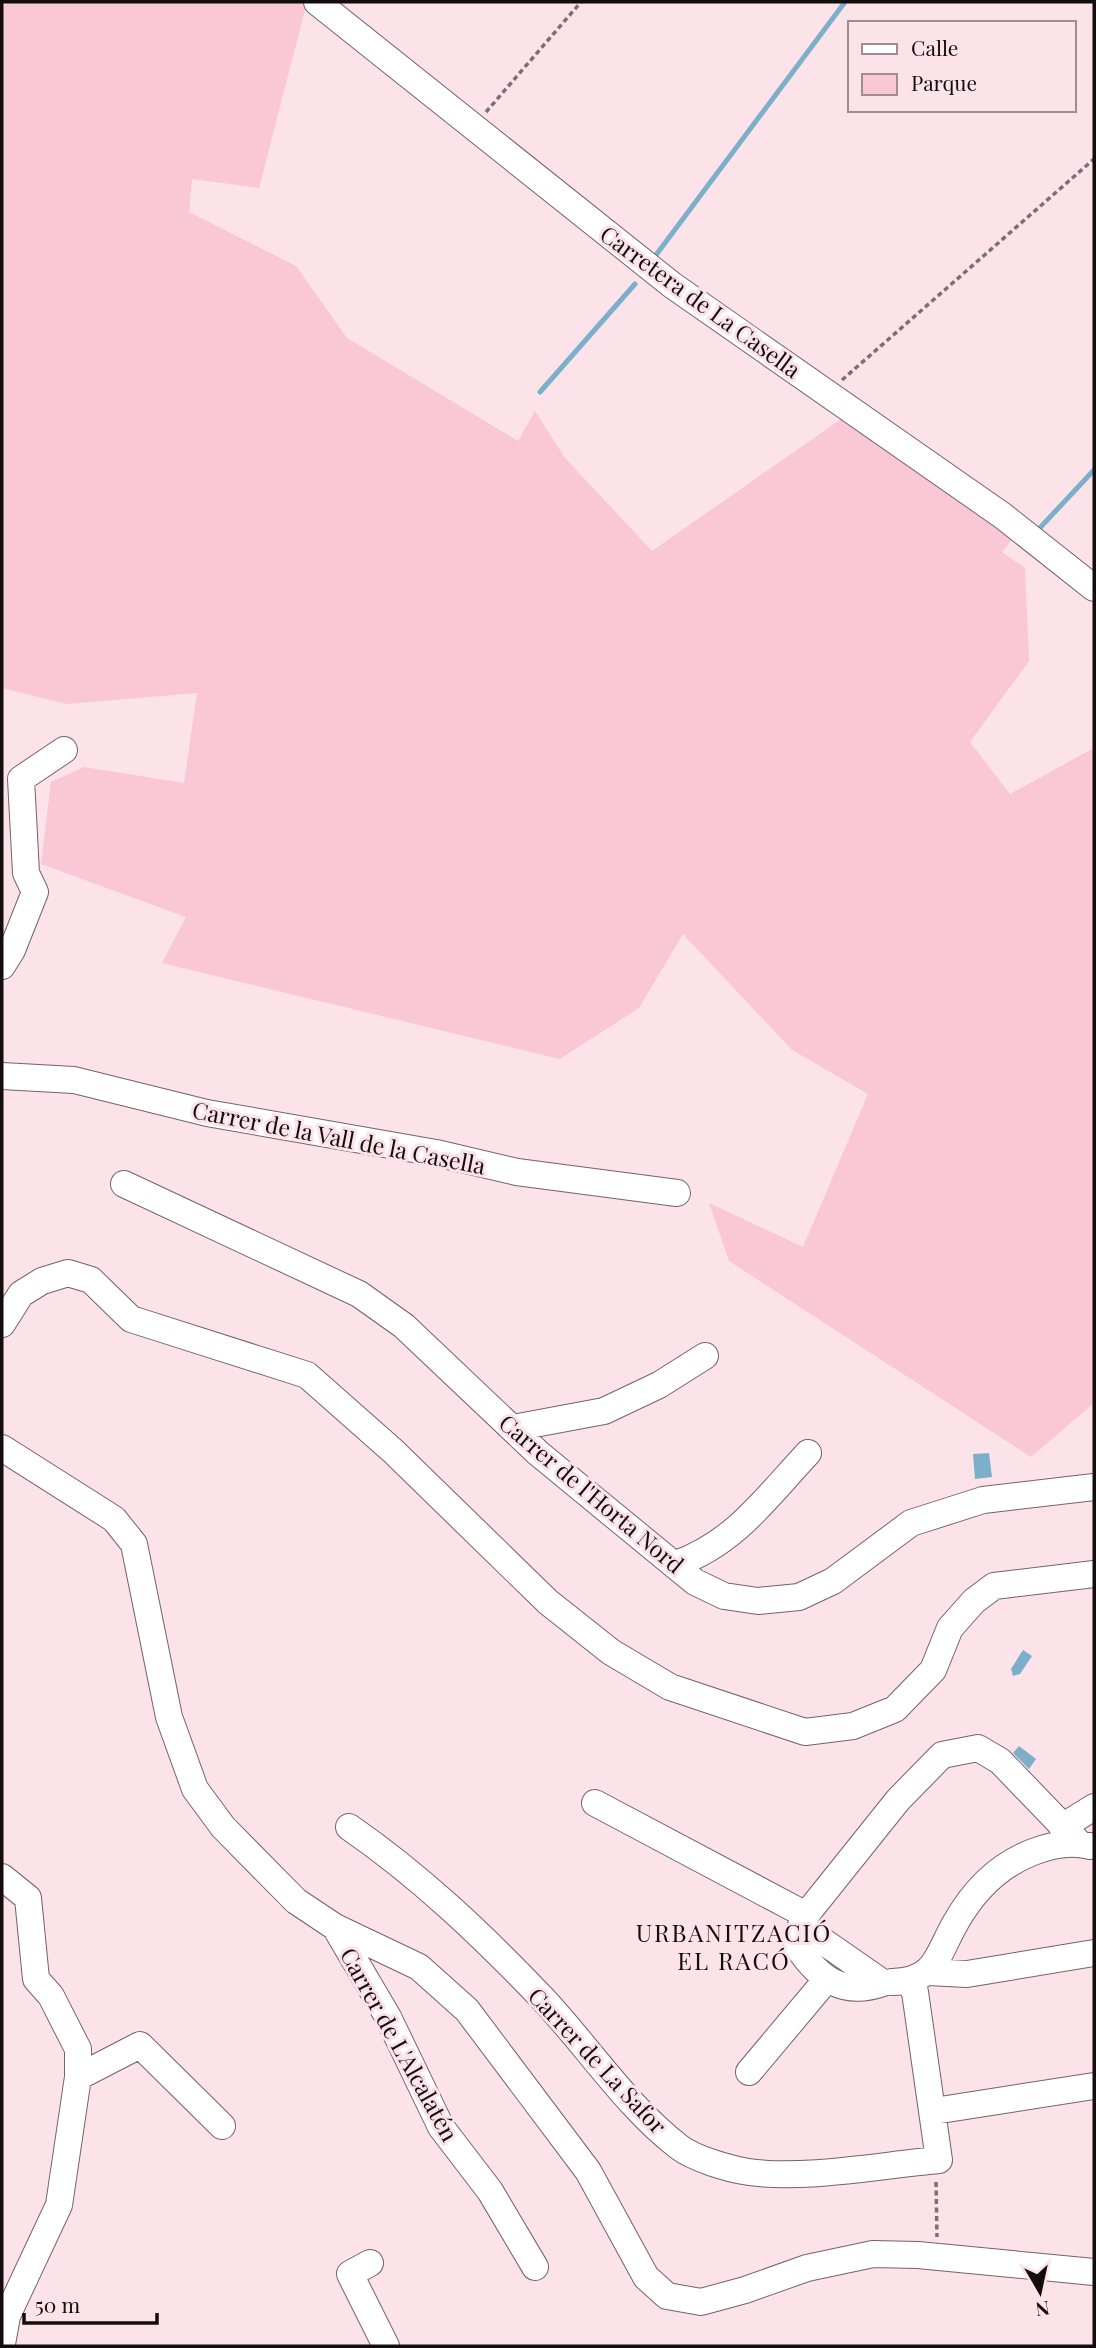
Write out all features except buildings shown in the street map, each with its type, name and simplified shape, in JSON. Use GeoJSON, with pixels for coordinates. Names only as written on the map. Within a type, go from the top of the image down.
{"type":"FeatureCollection","features":[{"type":"Feature","properties":{"kind":"street","name":"Carretera de La Casella"},"geometry":{"type":"LineString","coordinates":[[317,2],[672,285],[1032,537],[1094,588]]}},
{"type":"Feature","properties":{"kind":"street"},"geometry":{"type":"LineString","coordinates":[[2,965],[12,950],[35,892],[26,873],[21,779],[64,750]]}},
{"type":"Feature","properties":{"kind":"street","name":"Carrer de la Vall de la Casella"},"geometry":{"type":"LineString","coordinates":[[2,1076],[74,1080],[207,1113],[436,1153],[517,1172],[677,1193]]}},
{"type":"Feature","properties":{"kind":"street","name":"Carrer de l'Horta Nord"},"geometry":{"type":"LineString","coordinates":[[124,1184],[359,1294],[404,1326],[559,1470],[695,1581],[724,1596],[758,1601],[799,1597],[834,1581],[911,1523],[983,1500],[1094,1486]]}},
{"type":"Feature","properties":{"kind":"street"},"geometry":{"type":"LineString","coordinates":[[2,1324],[22,1294],[42,1281],[68,1273],[91,1280],[131,1319],[307,1375],[393,1451],[548,1602],[611,1652],[670,1687],[805,1732],[853,1726],[895,1709],[933,1670],[950,1628],[974,1601],[994,1586],[1094,1574]]}},
{"type":"Feature","properties":{"kind":"street"},"geometry":{"type":"LineString","coordinates":[[513,1428],[604,1411],[659,1385],[705,1356]]}},
{"type":"Feature","properties":{"kind":"street"},"geometry":{"type":"LineString","coordinates":[[2,1448],[114,1519],[134,1544],[169,1717],[195,1789],[223,1827],[296,1901],[335,1927],[419,1967],[467,2010],[588,2171],[646,2277],[667,2296],[701,2302],[807,2268],[873,2254],[918,2255],[1094,2272]]}},
{"type":"Feature","properties":{"kind":"street"},"geometry":{"type":"LineString","coordinates":[[676,1564],[702,1555],[742,1527],[808,1453]]}},
{"type":"Feature","properties":{"kind":"street"},"geometry":{"type":"LineString","coordinates":[[1078,1839],[1000,1762],[978,1748],[942,1755],[898,1801],[804,1921],[797,1946],[807,1961],[831,1983],[863,1990],[883,1983],[919,1977],[967,1974],[1094,1953]]}},
{"type":"Feature","properties":{"kind":"street"},"geometry":{"type":"LineString","coordinates":[[595,1803],[804,1921],[883,1983]]}},
{"type":"Feature","properties":{"kind":"street"},"geometry":{"type":"LineString","coordinates":[[937,2166],[934,2111],[915,1992],[919,1977],[944,1951],[955,1923],[978,1891],[1010,1861],[1078,1839],[1094,1807]]}},
{"type":"Feature","properties":{"kind":"street","name":"Carrer de La Safor"},"geometry":{"type":"LineString","coordinates":[[349,1827],[397,1860],[475,1932],[543,1999],[652,2122],[681,2149],[748,2172],[937,2166]]}},
{"type":"Feature","properties":{"kind":"street"},"geometry":{"type":"LineString","coordinates":[[2,1877],[28,1898],[36,1979],[51,1996],[78,2049],[78,2077],[59,2205],[7,2316],[2,2344]]}},
{"type":"Feature","properties":{"kind":"street","name":"Carrer de L'Alcalatén"},"geometry":{"type":"LineString","coordinates":[[335,1927],[388,2017],[441,2127],[490,2191],[535,2267]]}},
{"type":"Feature","properties":{"kind":"street"},"geometry":{"type":"LineString","coordinates":[[749,2072],[827,1979]]}},
{"type":"Feature","properties":{"kind":"street"},"geometry":{"type":"LineString","coordinates":[[78,2077],[140,2045],[222,2126]]}},
{"type":"Feature","properties":{"kind":"street"},"geometry":{"type":"LineString","coordinates":[[934,2111],[1094,2086]]}},
{"type":"Feature","properties":{"kind":"street"},"geometry":{"type":"LineString","coordinates":[[370,2263],[350,2274],[386,2346]]}},
{"type":"Feature","properties":{"kind":"path"},"geometry":{"type":"LineString","coordinates":[[472,128],[581,2]]}},
{"type":"Feature","properties":{"kind":"path"},"geometry":{"type":"LineString","coordinates":[[827,393],[1094,159]]}},
{"type":"Feature","properties":{"kind":"path"},"geometry":{"type":"LineString","coordinates":[[937,2166],[938,2249]]}},
{"type":"Feature","properties":{"kind":"green space"},"geometry":{"type":"Polygon","coordinates":[[[7,2],[301,2],[306,6],[259,188],[192,179],[189,212],[296,266],[347,338],[518,441],[535,411],[565,458],[652,551],[844,417],[1017,533],[1002,552],[1025,568],[1029,661],[970,742],[1010,794],[1094,748],[1094,1403],[1031,1457],[729,1261],[709,1203],[803,1247],[868,1094],[792,1050],[683,934],[639,1008],[560,1059],[162,963],[186,917],[41,864],[51,782],[84,767],[184,783],[197,693],[66,704],[2,688],[2,9],[7,2]]]}},
{"type":"Feature","properties":{"kind":"water"},"geometry":{"type":"Polygon","coordinates":[[[989,1453],[992,1477],[975,1479],[973,1454],[989,1453]]]}},
{"type":"Feature","properties":{"kind":"water"},"geometry":{"type":"Polygon","coordinates":[[[1023,1650],[1032,1656],[1020,1674],[1013,1676],[1011,1669],[1023,1650]]]}},
{"type":"Feature","properties":{"kind":"water"},"geometry":{"type":"Polygon","coordinates":[[[1019,1746],[1036,1759],[1029,1769],[1013,1753],[1019,1746]]]}},
{"type":"Feature","properties":{"kind":"waterway"},"geometry":{"type":"LineString","coordinates":[[656,255],[845,2]]}},
{"type":"Feature","properties":{"kind":"waterway"},"geometry":{"type":"LineString","coordinates":[[540,392],[635,284]]}},
{"type":"Feature","properties":{"kind":"waterway"},"geometry":{"type":"LineString","coordinates":[[1036,532],[1094,470]]}},
{"type":"Feature","properties":{"kind":"district","name":"URBANITZACIÓ EL RACÓ"},"geometry":{"type":"Point","coordinates":[734,1946]}}]}
